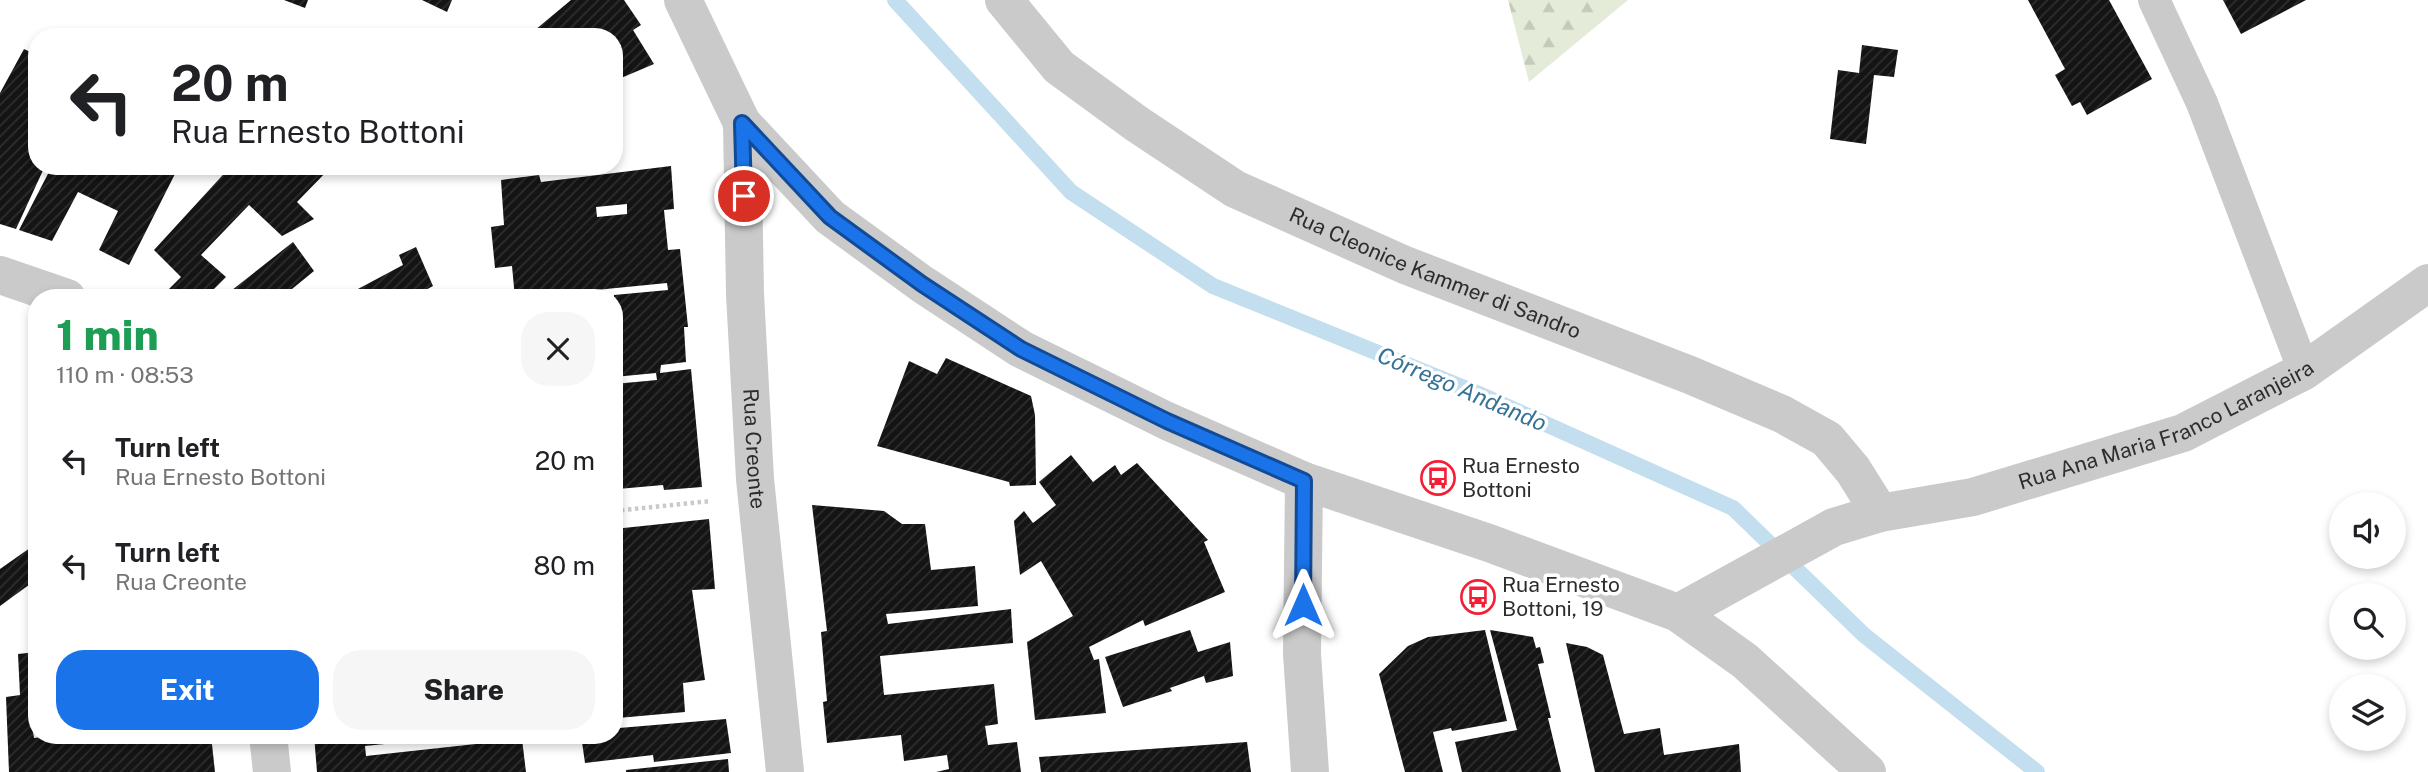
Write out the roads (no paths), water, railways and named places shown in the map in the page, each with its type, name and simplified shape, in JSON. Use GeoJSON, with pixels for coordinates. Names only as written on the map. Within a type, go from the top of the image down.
{"type":"FeatureCollection","features":[{"type":"Feature","properties":{"kind":"street"},"geometry":{"type":"LineString","coordinates":[[683,0],[742,123],[830,217],[922,284],[1021,349],[1167,421],[1304,481],[1489,543],[1678,613],[1745,661],[1854,771]]}},
{"type":"Feature","properties":{"kind":"street","name":"Rua Cleonice Kammer di Sandro"},"geometry":{"type":"LineString","coordinates":[[1004,0],[1059,67],[1137,124],[1235,189],[1405,265],[1690,375],[1782,414],[1827,439],[1853,470],[1880,513]]}},
{"type":"Feature","properties":{"kind":"street","name":"Rua Creonte"},"geometry":{"type":"LineString","coordinates":[[742,123],[746,308],[757,496],[785,772]]}},
{"type":"Feature","properties":{"kind":"street"},"geometry":{"type":"LineString","coordinates":[[0,275],[41,289]]}},
{"type":"Feature","properties":{"kind":"street","name":"Rua Ana Maria Franco Laranjeira"},"geometry":{"type":"LineString","coordinates":[[1678,613],[1751,570],[1834,527],[1880,513],[1973,498],[2183,433],[2304,371],[2428,283]]}},
{"type":"Feature","properties":{"kind":"street"},"geometry":{"type":"LineString","coordinates":[[1304,481],[1302,654],[1310,772]]}},
{"type":"Feature","properties":{"kind":"street"},"geometry":{"type":"LineString","coordinates":[[269,744],[272,772]]}},
{"type":"Feature","properties":{"kind":"lane"},"geometry":{"type":"LineString","coordinates":[[2154,0],[2202,103],[2304,371]]}},
{"type":"Feature","properties":{"kind":"waterway","name":"Córrego Andando"},"geometry":{"type":"LineString","coordinates":[[895,0],[1071,192],[1213,286],[1479,394],[1733,508],[1864,635],[2037,772]]}},
{"type":"Feature","properties":{"kind":"place","name":"Rua Ernesto Bottoni"},"geometry":{"type":"Point","coordinates":[1438,478]}},
{"type":"Feature","properties":{"kind":"place","name":"Rua Ernesto Bottoni, 19"},"geometry":{"type":"Point","coordinates":[1478,597]}}]}
